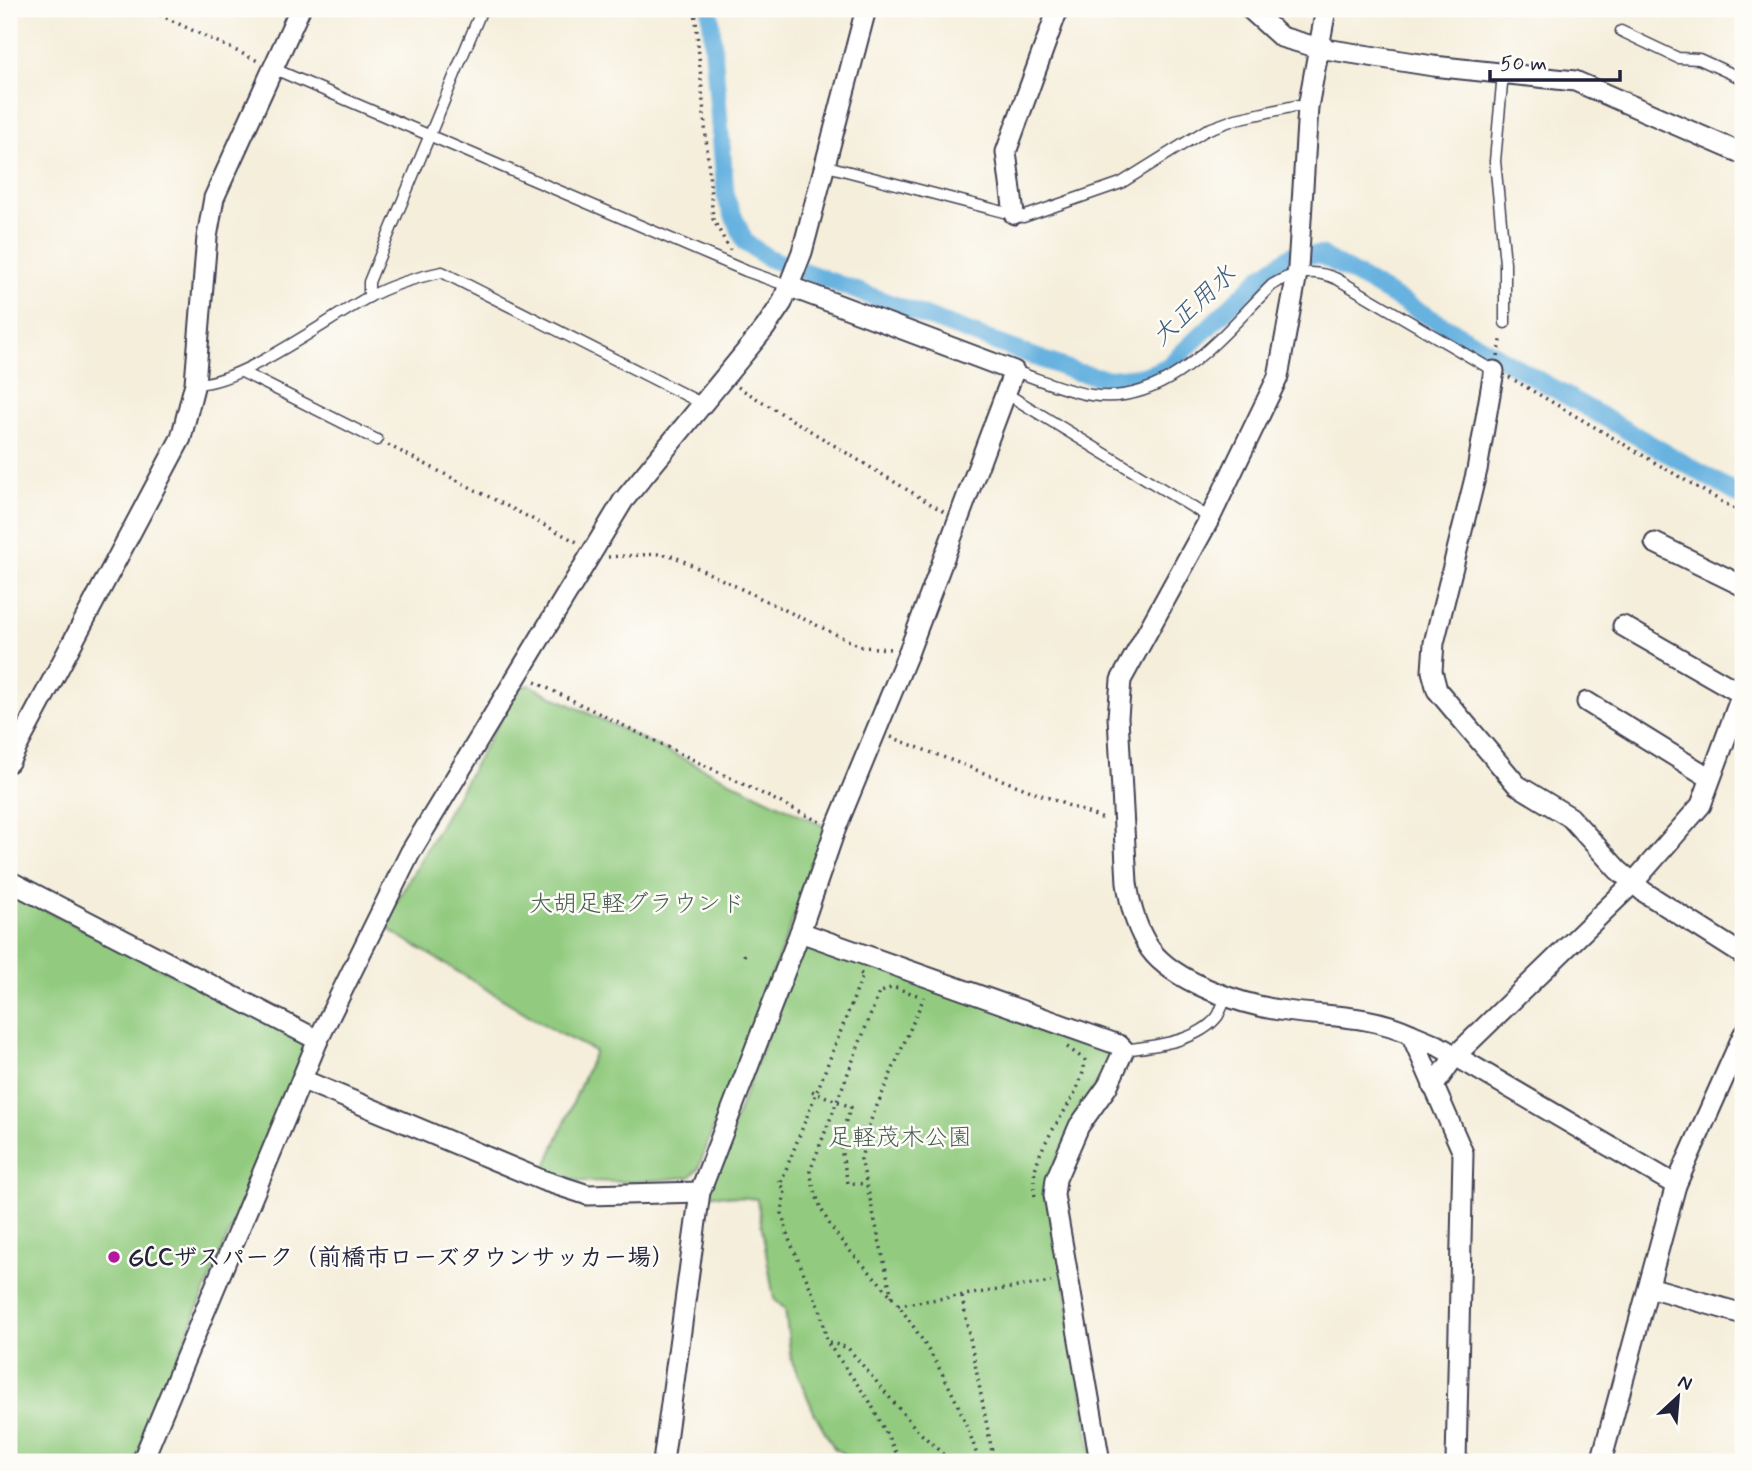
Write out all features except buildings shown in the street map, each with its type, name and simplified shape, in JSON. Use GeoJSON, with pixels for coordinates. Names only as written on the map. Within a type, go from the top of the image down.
{"type":"FeatureCollection","features":[{"type":"Feature","properties":{"kind":"street"},"geometry":{"type":"LineString","coordinates":[[9,762],[171,460],[188,416],[195,383],[206,237],[214,198],[300,9]]}},
{"type":"Feature","properties":{"kind":"street"},"geometry":{"type":"LineString","coordinates":[[142,1462],[318,1040],[410,853],[589,552],[623,501],[775,315],[802,252],[822,165],[866,9]]}},
{"type":"Feature","properties":{"kind":"street"},"geometry":{"type":"LineString","coordinates":[[1014,214],[1006,152],[1058,9]]}},
{"type":"Feature","properties":{"kind":"street"},"geometry":{"type":"LineString","coordinates":[[1250,9],[1281,37],[1319,48],[1575,80],[1743,153]]}},
{"type":"Feature","properties":{"kind":"street"},"geometry":{"type":"LineString","coordinates":[[1326,9],[1308,107],[1298,271],[1278,377],[1210,518],[1121,680],[1118,717],[1129,901],[1143,937],[1158,958],[1226,996],[1279,1010],[1379,1021],[1411,1034],[1455,1056],[1676,1185]]}},
{"type":"Feature","properties":{"kind":"street"},"geometry":{"type":"LineString","coordinates":[[663,1462],[700,1192],[800,932],[807,887],[835,830],[909,651],[1014,370],[790,283]]}},
{"type":"Feature","properties":{"kind":"street"},"geometry":{"type":"LineString","coordinates":[[1495,367],[1477,470],[1434,643],[1434,681],[1444,700],[1517,785],[1570,817],[1633,883],[1743,956]]}},
{"type":"Feature","properties":{"kind":"street"},"geometry":{"type":"LineString","coordinates":[[1655,542],[1743,586]]}},
{"type":"Feature","properties":{"kind":"street"},"geometry":{"type":"LineString","coordinates":[[1433,1087],[1455,1056],[1633,883],[1700,805],[1743,693],[1623,626]]}},
{"type":"Feature","properties":{"kind":"street"},"geometry":{"type":"LineString","coordinates":[[1587,702],[1710,778]]}},
{"type":"Feature","properties":{"kind":"street"},"geometry":{"type":"LineString","coordinates":[[9,881],[318,1040]]}},
{"type":"Feature","properties":{"kind":"street"},"geometry":{"type":"LineString","coordinates":[[800,932],[1029,1011],[1119,1045],[1124,1050],[1107,1087],[1079,1126],[1056,1179],[1054,1195],[1100,1462]]}},
{"type":"Feature","properties":{"kind":"street"},"geometry":{"type":"LineString","coordinates":[[1411,1034],[1463,1153],[1456,1462]]}},
{"type":"Feature","properties":{"kind":"street"},"geometry":{"type":"LineString","coordinates":[[1601,1462],[1676,1185],[1743,1035]]}},
{"type":"Feature","properties":{"kind":"street"},"geometry":{"type":"LineString","coordinates":[[303,1080],[542,1180],[588,1195],[700,1192]]}},
{"type":"Feature","properties":{"kind":"street"},"geometry":{"type":"LineString","coordinates":[[1649,1287],[1743,1314]]}},
{"type":"Feature","properties":{"kind":"lane"},"geometry":{"type":"LineString","coordinates":[[369,297],[369,282],[482,9]]}},
{"type":"Feature","properties":{"kind":"lane"},"geometry":{"type":"LineString","coordinates":[[1621,31],[1678,58],[1699,59],[1743,79]]}},
{"type":"Feature","properties":{"kind":"lane"},"geometry":{"type":"LineString","coordinates":[[272,68],[746,271],[790,283]]}},
{"type":"Feature","properties":{"kind":"lane"},"geometry":{"type":"LineString","coordinates":[[1503,73],[1495,161],[1505,262],[1505,323]]}},
{"type":"Feature","properties":{"kind":"lane"},"geometry":{"type":"LineString","coordinates":[[822,165],[1023,217],[1121,183],[1188,139],[1236,118],[1295,106],[1308,107]]}},
{"type":"Feature","properties":{"kind":"lane"},"geometry":{"type":"LineString","coordinates":[[1014,370],[1091,395],[1139,392],[1160,385],[1179,373],[1272,285],[1298,271],[1337,279],[1495,367]]}},
{"type":"Feature","properties":{"kind":"lane"},"geometry":{"type":"LineString","coordinates":[[195,383],[206,384],[242,372],[369,297],[427,275],[443,272],[454,275],[703,404]]}},
{"type":"Feature","properties":{"kind":"lane"},"geometry":{"type":"LineString","coordinates":[[242,372],[377,439]]}},
{"type":"Feature","properties":{"kind":"lane"},"geometry":{"type":"LineString","coordinates":[[1007,394],[1210,518]]}},
{"type":"Feature","properties":{"kind":"lane"},"geometry":{"type":"LineString","coordinates":[[1124,1050],[1175,1041],[1193,1033],[1218,1016],[1226,996]]}},
{"type":"Feature","properties":{"kind":"path"},"geometry":{"type":"LineString","coordinates":[[147,9],[272,68]]}},
{"type":"Feature","properties":{"kind":"path"},"geometry":{"type":"LineString","coordinates":[[695,9],[713,219],[723,242],[746,271]]}},
{"type":"Feature","properties":{"kind":"path"},"geometry":{"type":"LineString","coordinates":[[1503,334],[1495,367],[1743,514]]}},
{"type":"Feature","properties":{"kind":"path"},"geometry":{"type":"LineString","coordinates":[[724,379],[958,520]]}},
{"type":"Feature","properties":{"kind":"path"},"geometry":{"type":"LineString","coordinates":[[377,439],[560,530],[599,557],[657,554],[673,556],[862,647],[909,651]]}},
{"type":"Feature","properties":{"kind":"path"},"geometry":{"type":"LineString","coordinates":[[517,674],[835,830]]}},
{"type":"Feature","properties":{"kind":"path"},"geometry":{"type":"LineString","coordinates":[[876,732],[1124,825]]}},
{"type":"Feature","properties":{"kind":"path"},"geometry":{"type":"LineString","coordinates":[[858,973],[863,975],[779,1182],[785,1190],[782,1213],[788,1237],[821,1312],[827,1342],[870,1402],[901,1462]]}},
{"type":"Feature","properties":{"kind":"path"},"geometry":{"type":"LineString","coordinates":[[929,998],[892,987],[878,993],[810,1171],[815,1200],[828,1226],[897,1305],[940,1368],[970,1428],[979,1462]]}},
{"type":"Feature","properties":{"kind":"path"},"geometry":{"type":"LineString","coordinates":[[892,1299],[861,1159],[870,1122],[924,997]]}},
{"type":"Feature","properties":{"kind":"path"},"geometry":{"type":"LineString","coordinates":[[1036,1201],[1034,1187],[1038,1161],[1051,1131],[1084,1077],[1085,1060],[1055,1043]]}},
{"type":"Feature","properties":{"kind":"path"},"geometry":{"type":"LineString","coordinates":[[814,1092],[851,1107],[839,1140],[848,1183],[866,1184]]}},
{"type":"Feature","properties":{"kind":"path"},"geometry":{"type":"LineString","coordinates":[[1049,1269],[1052,1291]]}},
{"type":"Feature","properties":{"kind":"path"},"geometry":{"type":"LineString","coordinates":[[897,1305],[1051,1282]]}},
{"type":"Feature","properties":{"kind":"path"},"geometry":{"type":"LineString","coordinates":[[962,1297],[994,1462]]}},
{"type":"Feature","properties":{"kind":"path"},"geometry":{"type":"LineString","coordinates":[[827,1342],[848,1348],[917,1430],[945,1456],[947,1462]]}},
{"type":"Feature","properties":{"kind":"path"},"geometry":{"type":"LineString","coordinates":[[940,1462],[945,1456]]}},
{"type":"Feature","properties":{"kind":"green space","name":"大胡足軽グラウンド"},"geometry":{"type":"Polygon","coordinates":[[[529,685],[822,825],[826,833],[698,1169],[690,1177],[633,1182],[580,1181],[544,1171],[595,1051],[558,1033],[383,926],[518,688],[529,685]]]}},
{"type":"Feature","properties":{"kind":"green space","name":"GCCザスパーク（前橋市ローズタウンサッカー場）"},"geometry":{"type":"Polygon","coordinates":[[[9,892],[300,1038],[305,1051],[134,1462],[9,1462],[9,892]]]}},
{"type":"Feature","properties":{"kind":"green space","name":"足軽茂木公園"},"geometry":{"type":"Polygon","coordinates":[[[804,938],[1112,1051],[1111,1060],[1071,1127],[1049,1179],[1093,1462],[858,1462],[834,1448],[814,1412],[791,1359],[785,1309],[774,1299],[757,1199],[707,1194],[804,938]]]}},
{"type":"Feature","properties":{"kind":"waterway","name":"大正用水"},"geometry":{"type":"LineString","coordinates":[[710,9],[726,199],[745,242],[768,258],[1076,372],[1110,379],[1144,376],[1167,367],[1262,276],[1292,255],[1321,255],[1743,497]]}},
{"type":"Feature","properties":{"kind":"place","name":"GCCザスパーク（前橋市ローズタウンサッカー場）"},"geometry":{"type":"Point","coordinates":[114,1257]}}]}
